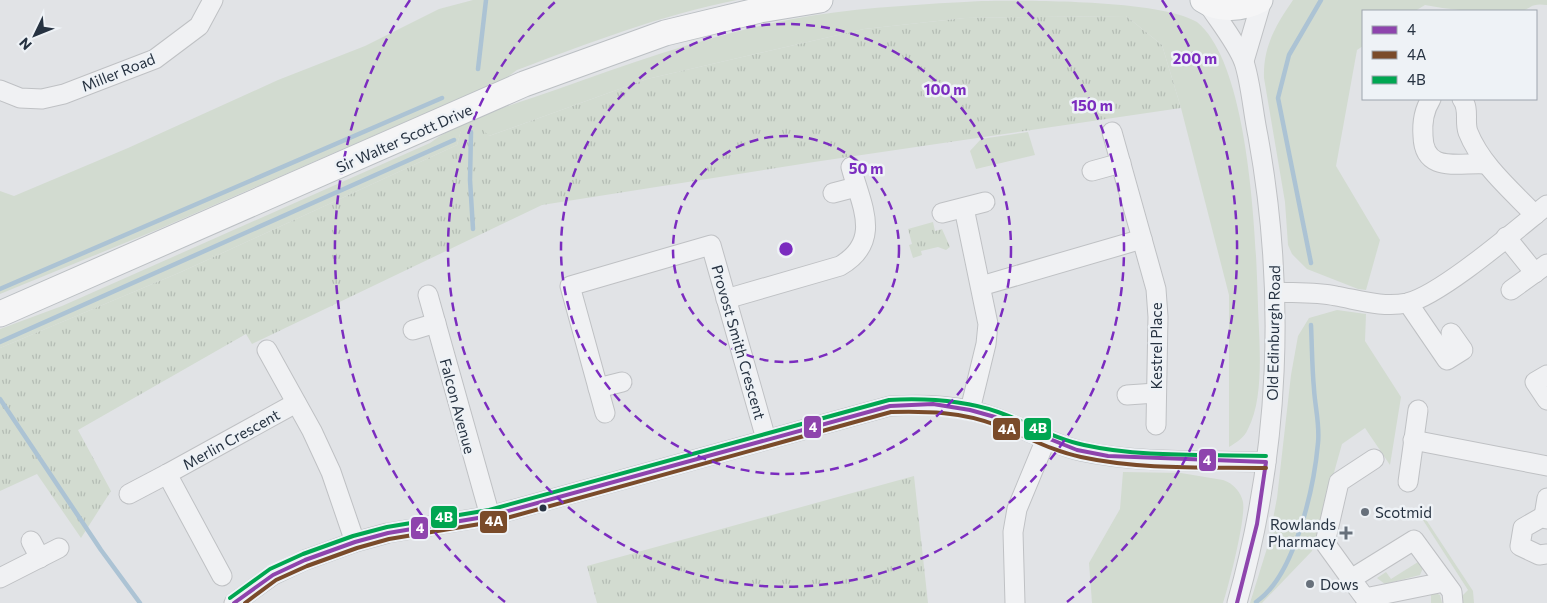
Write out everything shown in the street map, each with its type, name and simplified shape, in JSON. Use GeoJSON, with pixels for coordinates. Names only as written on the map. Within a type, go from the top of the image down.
{"type":"FeatureCollection","features":[{"type":"Feature","properties":{"kind":"main road","name":"Sir Walter Scott Drive"},"geometry":{"type":"LineString","coordinates":[[0,314],[524,84],[665,33],[760,10],[820,0]]}},
{"type":"Feature","properties":{"kind":"main road"},"geometry":{"type":"LineString","coordinates":[[1206,2],[1235,8],[1261,0]]}},
{"type":"Feature","properties":{"kind":"street","name":"Miller Road"},"geometry":{"type":"LineString","coordinates":[[0,90],[20,98],[42,99],[64,94],[155,59],[199,26],[213,0]]}},
{"type":"Feature","properties":{"kind":"street","name":"Old Edinburgh Road"},"geometry":{"type":"LineString","coordinates":[[1244,61],[1261,0]]}},
{"type":"Feature","properties":{"kind":"street","name":"Old Edinburgh Road"},"geometry":{"type":"LineString","coordinates":[[1206,2],[1244,61],[1264,173],[1272,232],[1276,292],[1273,390],[1266,462],[1257,524],[1237,603]]}},
{"type":"Feature","properties":{"kind":"street"},"geometry":{"type":"LineString","coordinates":[[1431,100],[1427,106],[1422,126],[1423,146],[1427,156],[1434,162],[1443,164],[1486,164]]}},
{"type":"Feature","properties":{"kind":"street"},"geometry":{"type":"LineString","coordinates":[[1276,292],[1335,296],[1369,303],[1408,303],[1437,288],[1541,210],[1486,164],[1468,133],[1466,122],[1467,110],[1462,100]]}},
{"type":"Feature","properties":{"kind":"street","name":"Kestrel Place"},"geometry":{"type":"LineString","coordinates":[[1112,132],[1156,289],[1158,317],[1156,425]]}},
{"type":"Feature","properties":{"kind":"street"},"geometry":{"type":"LineString","coordinates":[[1092,171],[1121,163]]}},
{"type":"Feature","properties":{"kind":"street"},"geometry":{"type":"LineString","coordinates":[[726,299],[840,266],[852,260],[860,249],[867,232],[851,167]]}},
{"type":"Feature","properties":{"kind":"street"},"geometry":{"type":"LineString","coordinates":[[833,193],[856,187]]}},
{"type":"Feature","properties":{"kind":"street"},"geometry":{"type":"LineString","coordinates":[[942,212],[985,202]]}},
{"type":"Feature","properties":{"kind":"street"},"geometry":{"type":"LineString","coordinates":[[964,208],[988,324],[986,344],[970,410]]}},
{"type":"Feature","properties":{"kind":"street"},"geometry":{"type":"LineString","coordinates":[[1506,237],[1541,268],[1511,290]]}},
{"type":"Feature","properties":{"kind":"street","name":"Provost Smith Crescent"},"geometry":{"type":"LineString","coordinates":[[605,413],[570,286],[710,239],[766,439]]}},
{"type":"Feature","properties":{"kind":"street"},"geometry":{"type":"LineString","coordinates":[[981,286],[1142,239]]}},
{"type":"Feature","properties":{"kind":"street","name":"Falcon Avenue"},"geometry":{"type":"LineString","coordinates":[[428,295],[490,516]]}},
{"type":"Feature","properties":{"kind":"street"},"geometry":{"type":"LineString","coordinates":[[1408,303],[1447,360],[1463,350],[1451,333]]}},
{"type":"Feature","properties":{"kind":"street"},"geometry":{"type":"LineString","coordinates":[[413,330],[436,323]]}},
{"type":"Feature","properties":{"kind":"street","name":"Merlin Crescent"},"geometry":{"type":"LineString","coordinates":[[267,350],[331,472],[355,542]]}},
{"type":"Feature","properties":{"kind":"street"},"geometry":{"type":"LineString","coordinates":[[1547,375],[1535,382],[1547,400]]}},
{"type":"Feature","properties":{"kind":"street"},"geometry":{"type":"LineString","coordinates":[[598,388],[622,382]]}},
{"type":"Feature","properties":{"kind":"street"},"geometry":{"type":"LineString","coordinates":[[1127,395],[1156,393]]}},
{"type":"Feature","properties":{"kind":"street","name":"Merlin Crescent"},"geometry":{"type":"LineString","coordinates":[[129,494],[296,403]]}},
{"type":"Feature","properties":{"kind":"street"},"geometry":{"type":"LineString","coordinates":[[234,603],[255,597],[273,575],[305,560],[355,542],[388,533],[490,516],[890,406],[933,404],[970,410],[995,417],[1046,439],[1078,450],[1108,456],[1266,462]]}},
{"type":"Feature","properties":{"kind":"street"},"geometry":{"type":"LineString","coordinates":[[1408,482],[1418,410]]}},
{"type":"Feature","properties":{"kind":"street"},"geometry":{"type":"LineString","coordinates":[[1015,603],[1013,532],[1018,509],[1046,439]]}},
{"type":"Feature","properties":{"kind":"street"},"geometry":{"type":"LineString","coordinates":[[1413,440],[1547,466]]}},
{"type":"Feature","properties":{"kind":"street"},"geometry":{"type":"LineString","coordinates":[[1374,459],[1339,482],[1325,543],[1365,598],[1444,582]]}},
{"type":"Feature","properties":{"kind":"street","name":"Merlin Crescent"},"geometry":{"type":"LineString","coordinates":[[167,474],[222,576]]}},
{"type":"Feature","properties":{"kind":"street"},"geometry":{"type":"LineString","coordinates":[[1546,511],[1523,528],[1520,546],[1539,554],[1547,554]]}},
{"type":"Feature","properties":{"kind":"street"},"geometry":{"type":"LineString","coordinates":[[1351,579],[1414,540],[1452,592],[1453,603]]}},
{"type":"Feature","properties":{"kind":"street"},"geometry":{"type":"LineString","coordinates":[[31,541],[40,558]]}},
{"type":"Feature","properties":{"kind":"street"},"geometry":{"type":"LineString","coordinates":[[0,578],[59,548]]}},
{"type":"Feature","properties":{"kind":"green space"},"geometry":{"type":"Polygon","coordinates":[[[473,0],[737,0],[681,13],[598,40],[517,70],[506,78],[159,229],[0,294],[0,191],[14,196],[128,148],[278,80],[365,46],[439,9],[473,0]]]}},
{"type":"Feature","properties":{"kind":"green space"},"geometry":{"type":"Polygon","coordinates":[[[1293,0],[1547,0],[1547,5],[1536,5],[1525,10],[1460,10],[1425,5],[1417,10],[1362,10],[1362,47],[1357,50],[1336,166],[1380,240],[1366,290],[1358,289],[1307,269],[1292,254],[1288,245],[1285,202],[1264,78],[1268,46],[1281,18],[1293,0]]]}},
{"type":"Feature","properties":{"kind":"green space"},"geometry":{"type":"Polygon","coordinates":[[[981,1],[1061,1],[1155,9],[1197,22],[1215,44],[1229,75],[1247,155],[1255,240],[1259,335],[1259,385],[1253,416],[1244,435],[1229,447],[1229,295],[1181,108],[1162,45],[1126,16],[965,18],[864,29],[647,79],[489,136],[461,130],[457,145],[181,272],[0,348],[0,329],[62,306],[430,143],[458,126],[509,106],[621,67],[750,28],[816,15],[857,10],[981,1]]]}},
{"type":"Feature","properties":{"kind":"green space"},"geometry":{"type":"Polygon","coordinates":[[[1126,16],[1162,45],[1181,108],[814,162],[542,205],[252,344],[246,334],[78,430],[111,491],[81,538],[37,474],[0,491],[0,348],[181,272],[457,145],[461,130],[476,123],[489,136],[647,79],[864,29],[965,18],[1126,16]]]}},
{"type":"Feature","properties":{"kind":"green space"},"geometry":{"type":"Polygon","coordinates":[[[1028,132],[1035,155],[976,169],[970,151],[981,139],[1028,132]]]}},
{"type":"Feature","properties":{"kind":"green space"},"geometry":{"type":"Polygon","coordinates":[[[1016,137],[1018,146],[991,154],[986,150],[990,143],[1016,137]]]}},
{"type":"Feature","properties":{"kind":"green space"},"geometry":{"type":"Polygon","coordinates":[[[933,222],[935,231],[942,229],[950,247],[946,250],[938,247],[921,251],[922,255],[913,258],[909,245],[912,244],[908,229],[933,222]]]}},
{"type":"Feature","properties":{"kind":"green space"},"geometry":{"type":"Polygon","coordinates":[[[1337,310],[1366,314],[1365,341],[1401,397],[1390,465],[1365,428],[1342,444],[1312,551],[1262,603],[1250,603],[1268,545],[1277,498],[1291,375],[1298,336],[1309,318],[1337,310]]]}},
{"type":"Feature","properties":{"kind":"green space"},"geometry":{"type":"Polygon","coordinates":[[[1123,472],[1181,473],[1223,480],[1230,483],[1238,491],[1243,502],[1242,522],[1233,567],[1223,603],[1092,603],[1089,563],[1120,509],[1123,472]]]}},
{"type":"Feature","properties":{"kind":"green space"},"geometry":{"type":"Polygon","coordinates":[[[914,476],[928,603],[597,603],[587,566],[914,476]]]}},
{"type":"Feature","properties":{"kind":"green space"},"geometry":{"type":"Polygon","coordinates":[[[1423,515],[1473,591],[1474,603],[1461,603],[1462,596],[1468,590],[1421,517],[1423,515]]]}},
{"type":"Feature","properties":{"kind":"green space"},"geometry":{"type":"Polygon","coordinates":[[[1418,562],[1423,568],[1420,575],[1385,584],[1377,578],[1386,572],[1391,579],[1418,562]]]}},
{"type":"Feature","properties":{"kind":"green space"},"geometry":{"type":"Polygon","coordinates":[[[1431,591],[1440,595],[1442,603],[1431,603],[1431,591]]]}},
{"type":"Feature","properties":{"kind":"waterway"},"geometry":{"type":"LineString","coordinates":[[478,69],[486,0]]}},
{"type":"Feature","properties":{"kind":"waterway"},"geometry":{"type":"LineString","coordinates":[[1311,263],[1278,98],[1289,55],[1321,0]]}},
{"type":"Feature","properties":{"kind":"waterway"},"geometry":{"type":"LineString","coordinates":[[0,289],[442,98]]}},
{"type":"Feature","properties":{"kind":"waterway"},"geometry":{"type":"LineString","coordinates":[[471,132],[470,180],[473,229]]}},
{"type":"Feature","properties":{"kind":"waterway"},"geometry":{"type":"LineString","coordinates":[[0,342],[454,140]]}},
{"type":"Feature","properties":{"kind":"waterway"},"geometry":{"type":"LineString","coordinates":[[1256,602],[1270,590],[1292,552],[1307,506],[1312,483],[1316,461],[1318,423],[1313,381],[1311,325]]}},
{"type":"Feature","properties":{"kind":"waterway"},"geometry":{"type":"LineString","coordinates":[[0,399],[101,550],[140,603]]}},
{"type":"Feature","properties":{"kind":"transit line","name":"4B"},"geometry":{"type":"LineString","coordinates":[[230,598],[270,569],[303,554],[353,536],[387,527],[489,510],[889,400],[917,399],[958,402],[985,408],[1009,416],[1062,439],[1106,449],[1151,454],[1266,456]]}},
{"type":"Feature","properties":{"kind":"transit line","name":"4"},"geometry":{"type":"LineString","coordinates":[[234,603],[273,575],[305,560],[355,542],[388,533],[490,516],[890,406],[933,404],[970,410],[995,417],[1077,450],[1108,456],[1266,462],[1257,524],[1237,603]]}},
{"type":"Feature","properties":{"kind":"transit line","name":"4A"},"geometry":{"type":"LineString","coordinates":[[245,603],[276,580],[307,566],[357,548],[389,539],[492,522],[891,412],[931,412],[970,417],[996,425],[1059,451],[1104,461],[1173,467],[1266,468]]}},
{"type":"Feature","properties":{"kind":"place","name":"Scotmid"},"geometry":{"type":"Point","coordinates":[1365,512]}},
{"type":"Feature","properties":{"kind":"place","name":"Rowlands Pharmacy"},"geometry":{"type":"Point","coordinates":[1346,533]}},
{"type":"Feature","properties":{"kind":"place","name":"Dows"},"geometry":{"type":"Point","coordinates":[1310,584]}}]}
